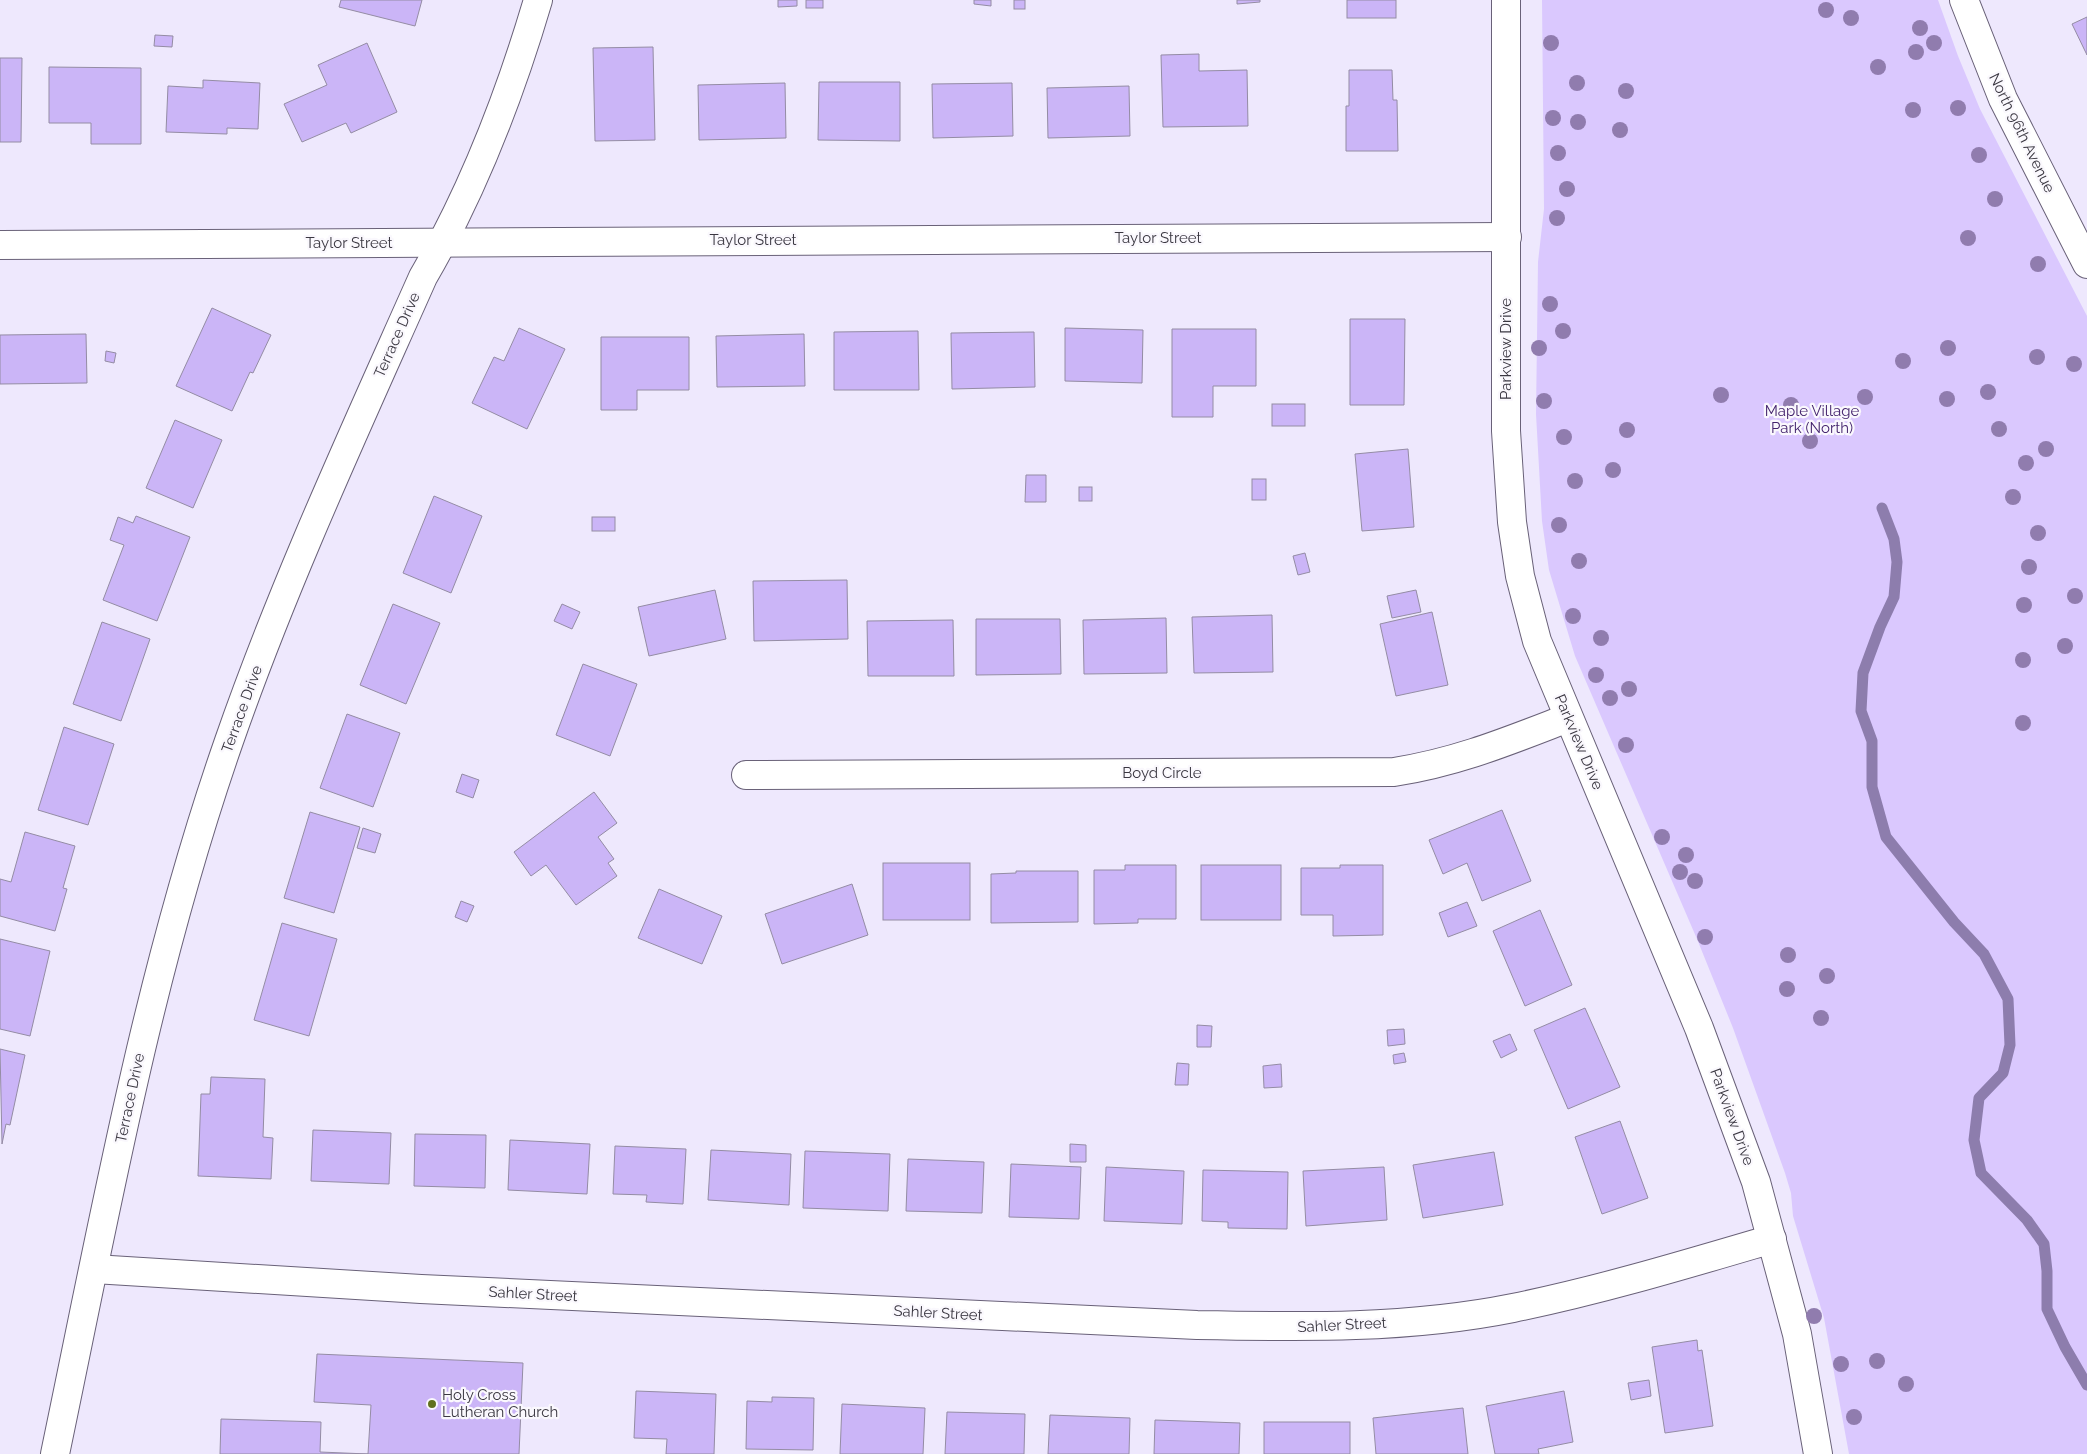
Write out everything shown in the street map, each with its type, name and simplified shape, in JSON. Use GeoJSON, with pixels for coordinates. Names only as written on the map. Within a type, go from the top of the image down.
{"type":"FeatureCollection","features":[{"type":"Feature","properties":{"kind":"street","name":"Terrace Drive"},"geometry":{"type":"LineString","coordinates":[[55,1454],[144,1034],[186,875],[229,742],[292,574],[423,277],[443,242],[471,180],[516,70],[538,0]]}},
{"type":"Feature","properties":{"kind":"street","name":"Parkview Drive"},"geometry":{"type":"LineString","coordinates":[[1506,0],[1506,431],[1512,522],[1520,576],[1537,641],[1699,1028],[1756,1182],[1797,1334],[1818,1454]]}},
{"type":"Feature","properties":{"kind":"street","name":"North 96th Avenue"},"geometry":{"type":"LineString","coordinates":[[1964,0],[2004,99],[2087,264]]}},
{"type":"Feature","properties":{"kind":"street","name":"Taylor Street"},"geometry":{"type":"LineString","coordinates":[[0,245],[1507,238]]}},
{"type":"Feature","properties":{"kind":"street","name":"Boyd Circle"},"geometry":{"type":"LineString","coordinates":[[746,775],[1394,772],[1431,766],[1465,757],[1568,718]]}},
{"type":"Feature","properties":{"kind":"street","name":"Sahler Street"},"geometry":{"type":"LineString","coordinates":[[94,1269],[441,1290],[1197,1326],[1312,1327],[1412,1321],[1512,1308],[1612,1284],[1772,1239]]}},
{"type":"Feature","properties":{"kind":"green space","name":"Maple Village Park (North)"},"geometry":{"type":"Polygon","coordinates":[[[1542,0],[1938,0],[1980,109],[2087,316],[2087,1454],[1849,1454],[1824,1318],[1793,1216],[1791,1193],[1785,1173],[1733,1028],[1697,939],[1575,656],[1549,570],[1542,521],[1536,414],[1538,262],[1544,209],[1542,0]]]}},
{"type":"Feature","properties":{"kind":"building"},"geometry":{"type":"Polygon","coordinates":[[[341,0],[422,0],[415,26],[339,7],[341,0]]]}},
{"type":"Feature","properties":{"kind":"building"},"geometry":{"type":"Polygon","coordinates":[[[778,0],[797,0],[797,6],[778,7],[778,0]]]}},
{"type":"Feature","properties":{"kind":"building"},"geometry":{"type":"Polygon","coordinates":[[[806,0],[823,0],[823,8],[806,8],[806,0]]]}},
{"type":"Feature","properties":{"kind":"building"},"geometry":{"type":"Polygon","coordinates":[[[974,0],[991,0],[991,6],[974,4],[974,0]]]}},
{"type":"Feature","properties":{"kind":"building"},"geometry":{"type":"Polygon","coordinates":[[[1014,0],[1025,0],[1025,9],[1014,9],[1014,0]]]}},
{"type":"Feature","properties":{"kind":"building"},"geometry":{"type":"Polygon","coordinates":[[[1237,0],[1260,0],[1260,2],[1237,4],[1237,0]]]}},
{"type":"Feature","properties":{"kind":"building"},"geometry":{"type":"Polygon","coordinates":[[[1347,0],[1396,0],[1396,18],[1347,18],[1347,0]]]}},
{"type":"Feature","properties":{"kind":"building"},"geometry":{"type":"Polygon","coordinates":[[[2087,17],[2087,55],[2072,24],[2087,17]]]}},
{"type":"Feature","properties":{"kind":"building"},"geometry":{"type":"Polygon","coordinates":[[[155,35],[173,36],[172,47],[154,46],[155,35]]]}},
{"type":"Feature","properties":{"kind":"building"},"geometry":{"type":"Polygon","coordinates":[[[367,43],[397,112],[351,133],[346,123],[302,142],[284,104],[327,85],[318,65],[367,43]]]}},
{"type":"Feature","properties":{"kind":"building"},"geometry":{"type":"Polygon","coordinates":[[[653,47],[655,140],[595,141],[593,48],[653,47]]]}},
{"type":"Feature","properties":{"kind":"building"},"geometry":{"type":"Polygon","coordinates":[[[1199,54],[1199,71],[1247,70],[1248,126],[1163,127],[1161,55],[1199,54]]]}},
{"type":"Feature","properties":{"kind":"building"},"geometry":{"type":"Polygon","coordinates":[[[0,58],[22,58],[21,142],[0,142],[0,58]]]}},
{"type":"Feature","properties":{"kind":"building"},"geometry":{"type":"Polygon","coordinates":[[[49,67],[141,68],[141,144],[91,144],[91,123],[49,123],[49,67]]]}},
{"type":"Feature","properties":{"kind":"building"},"geometry":{"type":"Polygon","coordinates":[[[1349,70],[1392,70],[1393,100],[1397,100],[1398,151],[1346,151],[1346,106],[1349,106],[1349,70]]]}},
{"type":"Feature","properties":{"kind":"building"},"geometry":{"type":"Polygon","coordinates":[[[203,80],[260,83],[258,129],[227,128],[227,134],[166,132],[168,86],[203,88],[203,80]]]}},
{"type":"Feature","properties":{"kind":"building"},"geometry":{"type":"Polygon","coordinates":[[[819,82],[900,82],[900,141],[818,140],[819,82]]]}},
{"type":"Feature","properties":{"kind":"building"},"geometry":{"type":"Polygon","coordinates":[[[785,83],[786,138],[699,140],[698,85],[785,83]]]}},
{"type":"Feature","properties":{"kind":"building"},"geometry":{"type":"Polygon","coordinates":[[[1012,83],[1013,136],[933,138],[932,84],[1012,83]]]}},
{"type":"Feature","properties":{"kind":"building"},"geometry":{"type":"Polygon","coordinates":[[[1129,86],[1130,136],[1048,138],[1047,88],[1129,86]]]}},
{"type":"Feature","properties":{"kind":"building"},"geometry":{"type":"Polygon","coordinates":[[[212,308],[271,335],[253,373],[250,372],[232,411],[176,386],[212,308]]]}},
{"type":"Feature","properties":{"kind":"building"},"geometry":{"type":"Polygon","coordinates":[[[1350,319],[1405,319],[1404,405],[1350,405],[1350,319]]]}},
{"type":"Feature","properties":{"kind":"building"},"geometry":{"type":"Polygon","coordinates":[[[519,328],[565,349],[527,429],[472,403],[494,357],[504,361],[519,328]]]}},
{"type":"Feature","properties":{"kind":"building"},"geometry":{"type":"Polygon","coordinates":[[[1065,328],[1143,330],[1142,383],[1065,381],[1065,328]]]}},
{"type":"Feature","properties":{"kind":"building"},"geometry":{"type":"Polygon","coordinates":[[[1172,329],[1256,329],[1256,386],[1213,386],[1213,417],[1172,417],[1172,329]]]}},
{"type":"Feature","properties":{"kind":"building"},"geometry":{"type":"Polygon","coordinates":[[[918,331],[919,390],[834,390],[834,332],[918,331]]]}},
{"type":"Feature","properties":{"kind":"building"},"geometry":{"type":"Polygon","coordinates":[[[1034,332],[1035,387],[952,389],[951,333],[1034,332]]]}},
{"type":"Feature","properties":{"kind":"building"},"geometry":{"type":"Polygon","coordinates":[[[86,334],[87,383],[0,384],[0,335],[86,334]]]}},
{"type":"Feature","properties":{"kind":"building"},"geometry":{"type":"Polygon","coordinates":[[[804,334],[805,386],[717,387],[716,336],[804,334]]]}},
{"type":"Feature","properties":{"kind":"building"},"geometry":{"type":"Polygon","coordinates":[[[601,337],[689,337],[689,390],[637,390],[637,410],[601,410],[601,337]]]}},
{"type":"Feature","properties":{"kind":"building"},"geometry":{"type":"Polygon","coordinates":[[[106,351],[116,353],[114,363],[105,361],[106,351]]]}},
{"type":"Feature","properties":{"kind":"building"},"geometry":{"type":"Polygon","coordinates":[[[1272,404],[1305,404],[1305,426],[1272,426],[1272,404]]]}},
{"type":"Feature","properties":{"kind":"building"},"geometry":{"type":"Polygon","coordinates":[[[175,420],[222,440],[193,508],[146,488],[175,420]]]}},
{"type":"Feature","properties":{"kind":"building"},"geometry":{"type":"Polygon","coordinates":[[[1408,449],[1414,527],[1362,531],[1355,454],[1408,449]]]}},
{"type":"Feature","properties":{"kind":"building"},"geometry":{"type":"Polygon","coordinates":[[[1026,475],[1046,475],[1046,502],[1025,502],[1026,475]]]}},
{"type":"Feature","properties":{"kind":"building"},"geometry":{"type":"Polygon","coordinates":[[[1252,479],[1266,479],[1266,500],[1252,500],[1252,479]]]}},
{"type":"Feature","properties":{"kind":"building"},"geometry":{"type":"Polygon","coordinates":[[[1079,487],[1092,487],[1092,501],[1079,501],[1079,487]]]}},
{"type":"Feature","properties":{"kind":"building"},"geometry":{"type":"Polygon","coordinates":[[[434,496],[482,516],[451,593],[403,573],[434,496]]]}},
{"type":"Feature","properties":{"kind":"building"},"geometry":{"type":"Polygon","coordinates":[[[136,516],[190,537],[157,621],[103,600],[124,545],[110,540],[118,517],[133,523],[136,516]]]}},
{"type":"Feature","properties":{"kind":"building"},"geometry":{"type":"Polygon","coordinates":[[[592,517],[615,517],[615,531],[592,531],[592,517]]]}},
{"type":"Feature","properties":{"kind":"building"},"geometry":{"type":"Polygon","coordinates":[[[1305,553],[1310,572],[1298,575],[1293,556],[1305,553]]]}},
{"type":"Feature","properties":{"kind":"building"},"geometry":{"type":"Polygon","coordinates":[[[847,580],[848,639],[754,641],[753,581],[847,580]]]}},
{"type":"Feature","properties":{"kind":"building"},"geometry":{"type":"Polygon","coordinates":[[[715,590],[726,639],[649,656],[638,607],[715,590]]]}},
{"type":"Feature","properties":{"kind":"building"},"geometry":{"type":"Polygon","coordinates":[[[1416,590],[1421,612],[1392,618],[1387,596],[1416,590]]]}},
{"type":"Feature","properties":{"kind":"building"},"geometry":{"type":"Polygon","coordinates":[[[393,604],[440,623],[406,704],[360,685],[393,604]]]}},
{"type":"Feature","properties":{"kind":"building"},"geometry":{"type":"Polygon","coordinates":[[[562,604],[580,612],[572,629],[554,621],[562,604]]]}},
{"type":"Feature","properties":{"kind":"building"},"geometry":{"type":"Polygon","coordinates":[[[1432,612],[1448,685],[1396,696],[1380,624],[1432,612]]]}},
{"type":"Feature","properties":{"kind":"building"},"geometry":{"type":"Polygon","coordinates":[[[1272,615],[1273,672],[1194,673],[1192,617],[1272,615]]]}},
{"type":"Feature","properties":{"kind":"building"},"geometry":{"type":"Polygon","coordinates":[[[1166,618],[1167,673],[1084,674],[1083,620],[1166,618]]]}},
{"type":"Feature","properties":{"kind":"building"},"geometry":{"type":"Polygon","coordinates":[[[976,619],[1060,619],[1061,674],[976,675],[976,619]]]}},
{"type":"Feature","properties":{"kind":"building"},"geometry":{"type":"Polygon","coordinates":[[[953,620],[954,676],[868,676],[867,621],[953,620]]]}},
{"type":"Feature","properties":{"kind":"building"},"geometry":{"type":"Polygon","coordinates":[[[102,622],[150,639],[121,721],[73,704],[102,622]]]}},
{"type":"Feature","properties":{"kind":"building"},"geometry":{"type":"Polygon","coordinates":[[[583,664],[637,684],[610,756],[556,735],[583,664]]]}},
{"type":"Feature","properties":{"kind":"building"},"geometry":{"type":"Polygon","coordinates":[[[347,714],[400,733],[373,807],[320,788],[347,714]]]}},
{"type":"Feature","properties":{"kind":"building"},"geometry":{"type":"Polygon","coordinates":[[[64,727],[114,744],[88,825],[38,810],[64,727]]]}},
{"type":"Feature","properties":{"kind":"building"},"geometry":{"type":"Polygon","coordinates":[[[462,774],[479,780],[473,798],[456,792],[462,774]]]}},
{"type":"Feature","properties":{"kind":"building"},"geometry":{"type":"Polygon","coordinates":[[[594,792],[617,823],[598,837],[614,859],[608,863],[617,876],[576,905],[546,865],[531,876],[514,852],[594,792]]]}},
{"type":"Feature","properties":{"kind":"building"},"geometry":{"type":"Polygon","coordinates":[[[1502,810],[1531,881],[1482,901],[1467,863],[1443,874],[1429,840],[1502,810]]]}},
{"type":"Feature","properties":{"kind":"building"},"geometry":{"type":"Polygon","coordinates":[[[310,812],[360,827],[334,913],[284,898],[310,812]]]}},
{"type":"Feature","properties":{"kind":"building"},"geometry":{"type":"Polygon","coordinates":[[[363,828],[381,834],[375,853],[357,848],[363,828]]]}},
{"type":"Feature","properties":{"kind":"building"},"geometry":{"type":"Polygon","coordinates":[[[25,832],[75,846],[63,888],[67,889],[55,931],[0,916],[0,879],[11,882],[25,832]]]}},
{"type":"Feature","properties":{"kind":"building"},"geometry":{"type":"Polygon","coordinates":[[[883,863],[970,863],[970,920],[883,920],[883,863]]]}},
{"type":"Feature","properties":{"kind":"building"},"geometry":{"type":"Polygon","coordinates":[[[1125,865],[1176,865],[1176,919],[1138,919],[1138,923],[1094,924],[1094,870],[1125,870],[1125,865]]]}},
{"type":"Feature","properties":{"kind":"building"},"geometry":{"type":"Polygon","coordinates":[[[1201,865],[1281,865],[1281,920],[1201,920],[1201,865]]]}},
{"type":"Feature","properties":{"kind":"building"},"geometry":{"type":"Polygon","coordinates":[[[1340,865],[1383,865],[1383,935],[1333,936],[1333,915],[1301,915],[1301,868],[1340,868],[1340,865]]]}},
{"type":"Feature","properties":{"kind":"building"},"geometry":{"type":"Polygon","coordinates":[[[1016,871],[1078,871],[1078,922],[991,923],[991,874],[1016,873],[1016,871]]]}},
{"type":"Feature","properties":{"kind":"building"},"geometry":{"type":"Polygon","coordinates":[[[852,884],[868,935],[782,964],[765,914],[852,884]]]}},
{"type":"Feature","properties":{"kind":"building"},"geometry":{"type":"Polygon","coordinates":[[[659,889],[722,916],[702,964],[638,938],[659,889]]]}},
{"type":"Feature","properties":{"kind":"building"},"geometry":{"type":"Polygon","coordinates":[[[461,901],[474,906],[467,922],[455,917],[461,901]]]}},
{"type":"Feature","properties":{"kind":"building"},"geometry":{"type":"Polygon","coordinates":[[[1467,902],[1477,926],[1448,937],[1439,913],[1467,902]]]}},
{"type":"Feature","properties":{"kind":"building"},"geometry":{"type":"Polygon","coordinates":[[[1540,910],[1572,985],[1525,1006],[1493,931],[1540,910]]]}},
{"type":"Feature","properties":{"kind":"building"},"geometry":{"type":"Polygon","coordinates":[[[282,923],[337,939],[309,1036],[254,1020],[282,923]]]}},
{"type":"Feature","properties":{"kind":"building"},"geometry":{"type":"Polygon","coordinates":[[[0,939],[50,951],[30,1036],[0,1029],[0,939]]]}},
{"type":"Feature","properties":{"kind":"building"},"geometry":{"type":"Polygon","coordinates":[[[1585,1008],[1620,1087],[1568,1109],[1534,1030],[1585,1008]]]}},
{"type":"Feature","properties":{"kind":"building"},"geometry":{"type":"Polygon","coordinates":[[[1197,1025],[1212,1026],[1211,1047],[1197,1047],[1197,1025]]]}},
{"type":"Feature","properties":{"kind":"building"},"geometry":{"type":"Polygon","coordinates":[[[1404,1029],[1405,1044],[1388,1046],[1387,1030],[1404,1029]]]}},
{"type":"Feature","properties":{"kind":"building"},"geometry":{"type":"Polygon","coordinates":[[[1510,1034],[1517,1050],[1501,1058],[1493,1041],[1510,1034]]]}},
{"type":"Feature","properties":{"kind":"building"},"geometry":{"type":"Polygon","coordinates":[[[0,1049],[25,1055],[10,1125],[6,1124],[2,1144],[0,1049]]]}},
{"type":"Feature","properties":{"kind":"building"},"geometry":{"type":"Polygon","coordinates":[[[1404,1053],[1406,1062],[1394,1064],[1393,1055],[1404,1053]]]}},
{"type":"Feature","properties":{"kind":"building"},"geometry":{"type":"Polygon","coordinates":[[[1177,1063],[1189,1064],[1188,1085],[1175,1085],[1177,1063]]]}},
{"type":"Feature","properties":{"kind":"building"},"geometry":{"type":"Polygon","coordinates":[[[1281,1064],[1282,1087],[1264,1088],[1263,1066],[1281,1064]]]}},
{"type":"Feature","properties":{"kind":"building"},"geometry":{"type":"Polygon","coordinates":[[[211,1077],[265,1079],[263,1137],[273,1138],[271,1179],[198,1176],[201,1094],[210,1094],[211,1077]]]}},
{"type":"Feature","properties":{"kind":"building"},"geometry":{"type":"Polygon","coordinates":[[[1620,1121],[1648,1198],[1602,1214],[1575,1137],[1620,1121]]]}},
{"type":"Feature","properties":{"kind":"building"},"geometry":{"type":"Polygon","coordinates":[[[313,1130],[391,1133],[389,1184],[311,1181],[313,1130]]]}},
{"type":"Feature","properties":{"kind":"building"},"geometry":{"type":"Polygon","coordinates":[[[415,1134],[486,1135],[485,1188],[414,1186],[415,1134]]]}},
{"type":"Feature","properties":{"kind":"building"},"geometry":{"type":"Polygon","coordinates":[[[510,1140],[590,1144],[587,1194],[508,1190],[510,1140]]]}},
{"type":"Feature","properties":{"kind":"building"},"geometry":{"type":"Polygon","coordinates":[[[1070,1144],[1086,1145],[1086,1162],[1070,1162],[1070,1144]]]}},
{"type":"Feature","properties":{"kind":"building"},"geometry":{"type":"Polygon","coordinates":[[[615,1146],[686,1149],[683,1204],[646,1202],[647,1195],[613,1194],[615,1146]]]}},
{"type":"Feature","properties":{"kind":"building"},"geometry":{"type":"Polygon","coordinates":[[[711,1150],[791,1154],[789,1205],[708,1200],[711,1150]]]}},
{"type":"Feature","properties":{"kind":"building"},"geometry":{"type":"Polygon","coordinates":[[[805,1151],[890,1154],[888,1211],[803,1208],[805,1151]]]}},
{"type":"Feature","properties":{"kind":"building"},"geometry":{"type":"Polygon","coordinates":[[[1494,1152],[1503,1205],[1423,1218],[1413,1165],[1494,1152]]]}},
{"type":"Feature","properties":{"kind":"building"},"geometry":{"type":"Polygon","coordinates":[[[908,1159],[984,1162],[982,1213],[906,1211],[908,1159]]]}},
{"type":"Feature","properties":{"kind":"building"},"geometry":{"type":"Polygon","coordinates":[[[1011,1164],[1081,1167],[1079,1219],[1009,1217],[1011,1164]]]}},
{"type":"Feature","properties":{"kind":"building"},"geometry":{"type":"Polygon","coordinates":[[[1106,1167],[1184,1171],[1182,1224],[1104,1221],[1106,1167]]]}},
{"type":"Feature","properties":{"kind":"building"},"geometry":{"type":"Polygon","coordinates":[[[1384,1167],[1387,1220],[1306,1226],[1303,1171],[1384,1167]]]}},
{"type":"Feature","properties":{"kind":"building"},"geometry":{"type":"Polygon","coordinates":[[[1203,1170],[1288,1172],[1287,1229],[1228,1228],[1228,1222],[1202,1221],[1203,1170]]]}},
{"type":"Feature","properties":{"kind":"building"},"geometry":{"type":"Polygon","coordinates":[[[1697,1340],[1698,1351],[1702,1350],[1713,1426],[1665,1433],[1652,1347],[1697,1340]]]}},
{"type":"Feature","properties":{"kind":"building","name":"Holy Cross Lutheran Church"},"geometry":{"type":"Polygon","coordinates":[[[317,1354],[523,1363],[519,1454],[368,1454],[371,1405],[314,1402],[317,1354]]]}},
{"type":"Feature","properties":{"kind":"building"},"geometry":{"type":"Polygon","coordinates":[[[1649,1380],[1651,1396],[1631,1400],[1628,1383],[1649,1380]]]}},
{"type":"Feature","properties":{"kind":"building"},"geometry":{"type":"Polygon","coordinates":[[[636,1391],[716,1394],[714,1454],[666,1454],[667,1439],[634,1438],[636,1391]]]}},
{"type":"Feature","properties":{"kind":"building"},"geometry":{"type":"Polygon","coordinates":[[[1564,1391],[1573,1442],[1538,1449],[1539,1454],[1495,1454],[1486,1406],[1564,1391]]]}},
{"type":"Feature","properties":{"kind":"building"},"geometry":{"type":"Polygon","coordinates":[[[772,1397],[814,1398],[813,1450],[746,1449],[747,1401],[772,1402],[772,1397]]]}},
{"type":"Feature","properties":{"kind":"building"},"geometry":{"type":"Polygon","coordinates":[[[842,1404],[925,1408],[923,1454],[840,1454],[842,1404]]]}},
{"type":"Feature","properties":{"kind":"building"},"geometry":{"type":"Polygon","coordinates":[[[1463,1408],[1468,1454],[1376,1454],[1373,1418],[1463,1408]]]}},
{"type":"Feature","properties":{"kind":"building"},"geometry":{"type":"Polygon","coordinates":[[[947,1412],[1025,1414],[1024,1454],[945,1454],[947,1412]]]}},
{"type":"Feature","properties":{"kind":"building"},"geometry":{"type":"Polygon","coordinates":[[[1050,1415],[1130,1418],[1129,1454],[1048,1454],[1050,1415]]]}},
{"type":"Feature","properties":{"kind":"building"},"geometry":{"type":"Polygon","coordinates":[[[221,1419],[321,1422],[320,1452],[368,1454],[220,1454],[221,1419]]]}},
{"type":"Feature","properties":{"kind":"building"},"geometry":{"type":"Polygon","coordinates":[[[1155,1420],[1240,1423],[1239,1454],[1154,1454],[1155,1420]]]}},
{"type":"Feature","properties":{"kind":"building"},"geometry":{"type":"Polygon","coordinates":[[[1264,1422],[1350,1422],[1350,1454],[1264,1454],[1264,1422]]]}},
{"type":"Feature","properties":{"kind":"waterway"},"geometry":{"type":"LineString","coordinates":[[1882,508],[1894,539],[1897,562],[1894,597],[1880,627],[1863,673],[1861,711],[1872,741],[1872,787],[1886,837],[1954,922],[1984,954],[2008,999],[2010,1045],[2003,1073],[1979,1098],[1974,1140],[1981,1173],[2027,1220],[2044,1244],[2047,1271],[2047,1309],[2065,1347],[2087,1385]]}},
{"type":"Feature","properties":{"kind":"place","name":"Holy Cross Lutheran Church"},"geometry":{"type":"Point","coordinates":[432,1404]}}]}
